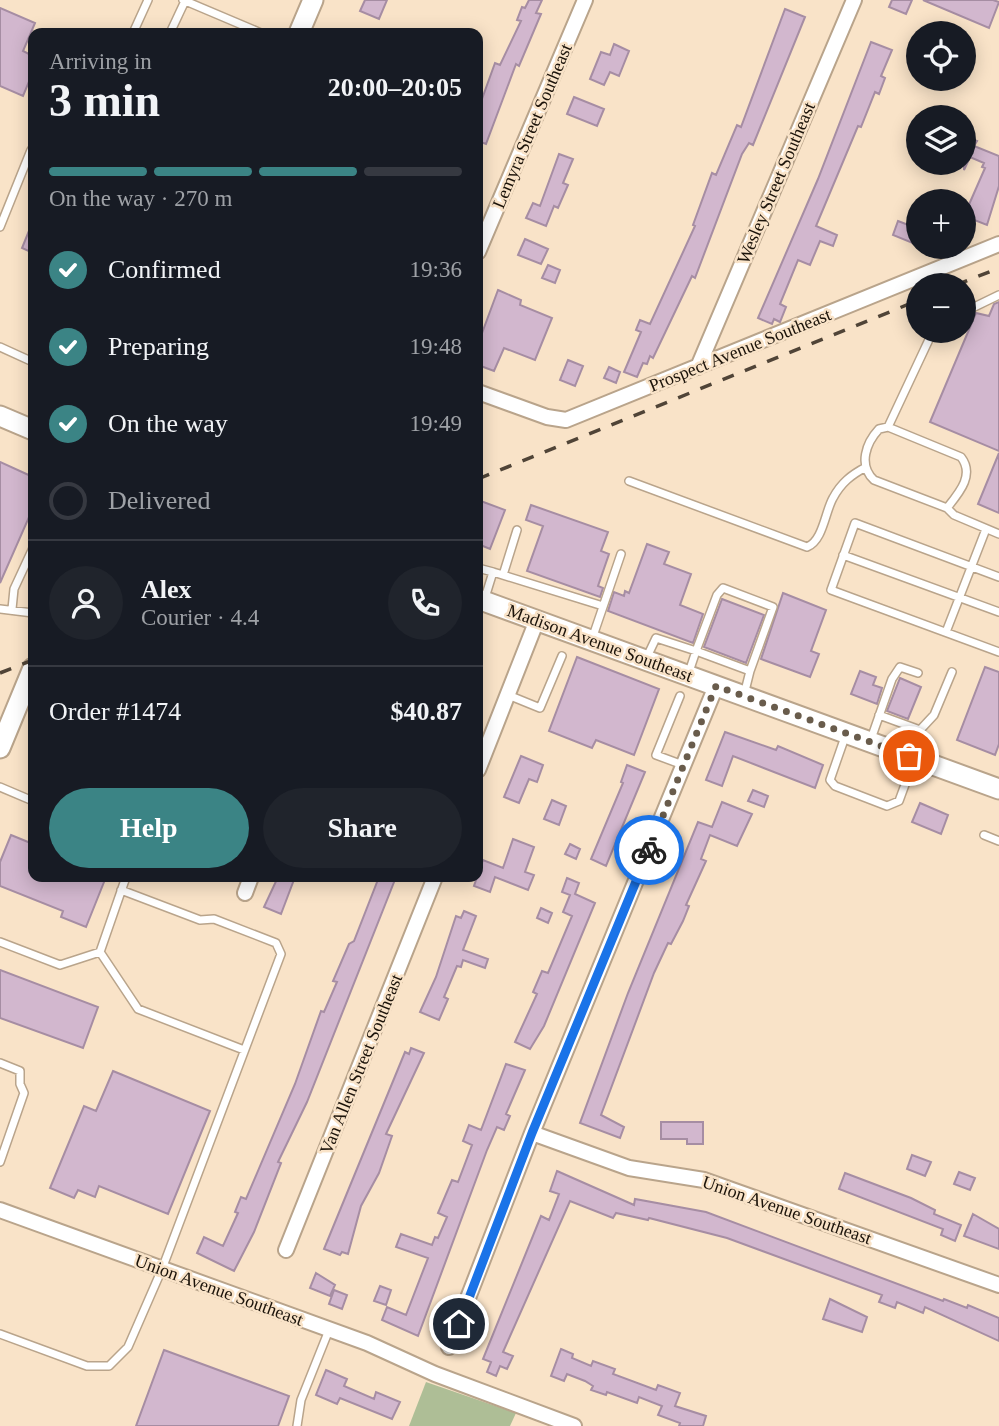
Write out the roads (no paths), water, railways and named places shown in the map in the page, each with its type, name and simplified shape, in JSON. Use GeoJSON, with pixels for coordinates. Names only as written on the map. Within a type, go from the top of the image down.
{"type":"FeatureCollection","features":[{"type":"Feature","properties":{"kind":"street"},"geometry":{"type":"LineString","coordinates":[[301,28],[313,0]]}},
{"type":"Feature","properties":{"kind":"street","name":"Lemyra Street Southeast"},"geometry":{"type":"LineString","coordinates":[[483,240],[586,0]]}},
{"type":"Feature","properties":{"kind":"street","name":"Wesley Street Southeast"},"geometry":{"type":"LineString","coordinates":[[698,367],[854,0]]}},
{"type":"Feature","properties":{"kind":"street","name":"Prospect Avenue Southeast"},"geometry":{"type":"LineString","coordinates":[[483,394],[547,417],[566,420],[999,244]]}},
{"type":"Feature","properties":{"kind":"street"},"geometry":{"type":"LineString","coordinates":[[0,416],[28,428]]}},
{"type":"Feature","properties":{"kind":"street","name":"Madison Avenue Southeast"},"geometry":{"type":"LineString","coordinates":[[483,601],[999,789]]}},
{"type":"Feature","properties":{"kind":"street"},"geometry":{"type":"LineString","coordinates":[[483,758],[537,620]]}},
{"type":"Feature","properties":{"kind":"street"},"geometry":{"type":"LineString","coordinates":[[450,1347],[532,1133],[716,686]]}},
{"type":"Feature","properties":{"kind":"street"},"geometry":{"type":"LineString","coordinates":[[0,748],[5,726],[27,700]]}},
{"type":"Feature","properties":{"kind":"street"},"geometry":{"type":"LineString","coordinates":[[245,893],[249,882]]}},
{"type":"Feature","properties":{"kind":"street","name":"Van Allen Street Southeast"},"geometry":{"type":"LineString","coordinates":[[286,1251],[433,882]]}},
{"type":"Feature","properties":{"kind":"street","name":"Union Avenue Southeast"},"geometry":{"type":"LineString","coordinates":[[532,1133],[629,1168],[704,1180],[999,1285]]}},
{"type":"Feature","properties":{"kind":"street","name":"Union Avenue Southeast"},"geometry":{"type":"LineString","coordinates":[[2,1215],[162,1269],[329,1330],[435,1374],[575,1426]]}},
{"type":"Feature","properties":{"kind":"lane"},"geometry":{"type":"LineString","coordinates":[[134,28],[148,0]]}},
{"type":"Feature","properties":{"kind":"lane"},"geometry":{"type":"LineString","coordinates":[[172,28],[184,0],[248,28]]}},
{"type":"Feature","properties":{"kind":"lane"},"geometry":{"type":"LineString","coordinates":[[0,227],[28,157]]}},
{"type":"Feature","properties":{"kind":"lane"},"geometry":{"type":"LineString","coordinates":[[976,306],[999,295]]}},
{"type":"Feature","properties":{"kind":"lane"},"geometry":{"type":"LineString","coordinates":[[888,428],[927,343]]}},
{"type":"Feature","properties":{"kind":"lane"},"geometry":{"type":"LineString","coordinates":[[0,347],[28,360]]}},
{"type":"Feature","properties":{"kind":"lane"},"geometry":{"type":"LineString","coordinates":[[947,508],[962,490],[966,464],[961,457],[888,428],[879,429],[867,446],[866,467],[874,480],[947,508],[954,515],[999,534]]}},
{"type":"Feature","properties":{"kind":"lane"},"geometry":{"type":"LineString","coordinates":[[629,481],[807,547],[816,539],[832,499],[842,484],[866,467]]}},
{"type":"Feature","properties":{"kind":"lane"},"geometry":{"type":"LineString","coordinates":[[999,577],[855,523],[831,590],[999,652]]}},
{"type":"Feature","properties":{"kind":"lane"},"geometry":{"type":"LineString","coordinates":[[946,632],[986,529]]}},
{"type":"Feature","properties":{"kind":"lane"},"geometry":{"type":"LineString","coordinates":[[503,575],[517,530]]}},
{"type":"Feature","properties":{"kind":"lane"},"geometry":{"type":"LineString","coordinates":[[592,640],[621,554]]}},
{"type":"Feature","properties":{"kind":"lane"},"geometry":{"type":"LineString","coordinates":[[843,555],[999,612]]}},
{"type":"Feature","properties":{"kind":"lane"},"geometry":{"type":"LineString","coordinates":[[12,609],[14,589],[28,559]]}},
{"type":"Feature","properties":{"kind":"lane"},"geometry":{"type":"LineString","coordinates":[[483,569],[603,606]]}},
{"type":"Feature","properties":{"kind":"lane"},"geometry":{"type":"LineString","coordinates":[[483,595],[493,572]]}},
{"type":"Feature","properties":{"kind":"lane"},"geometry":{"type":"LineString","coordinates":[[688,676],[717,595],[723,588],[773,607],[744,696]]}},
{"type":"Feature","properties":{"kind":"lane"},"geometry":{"type":"LineString","coordinates":[[0,609],[28,612]]}},
{"type":"Feature","properties":{"kind":"lane"},"geometry":{"type":"LineString","coordinates":[[646,660],[656,638],[750,671]]}},
{"type":"Feature","properties":{"kind":"lane"},"geometry":{"type":"LineString","coordinates":[[508,695],[540,708],[562,656]]}},
{"type":"Feature","properties":{"kind":"lane"},"geometry":{"type":"LineString","coordinates":[[870,742],[900,667],[918,673]]}},
{"type":"Feature","properties":{"kind":"lane"},"geometry":{"type":"LineString","coordinates":[[846,733],[830,780],[835,786],[887,806],[899,801],[920,730],[934,715],[952,672]]}},
{"type":"Feature","properties":{"kind":"lane"},"geometry":{"type":"LineString","coordinates":[[680,696],[656,755],[684,765]]}},
{"type":"Feature","properties":{"kind":"lane"},"geometry":{"type":"LineString","coordinates":[[879,715],[920,730]]}},
{"type":"Feature","properties":{"kind":"lane"},"geometry":{"type":"LineString","coordinates":[[0,787],[28,799]]}},
{"type":"Feature","properties":{"kind":"lane"},"geometry":{"type":"LineString","coordinates":[[984,835],[999,841]]}},
{"type":"Feature","properties":{"kind":"lane"},"geometry":{"type":"LineString","coordinates":[[100,953],[124,882]]}},
{"type":"Feature","properties":{"kind":"lane"},"geometry":{"type":"LineString","coordinates":[[0,1335],[87,1366],[109,1366],[128,1347],[162,1269],[281,954],[279,946],[214,919],[200,919],[121,891]]}},
{"type":"Feature","properties":{"kind":"lane"},"geometry":{"type":"LineString","coordinates":[[0,942],[60,965],[100,953]]}},
{"type":"Feature","properties":{"kind":"lane"},"geometry":{"type":"LineString","coordinates":[[100,953],[138,1009],[244,1050]]}},
{"type":"Feature","properties":{"kind":"lane"},"geometry":{"type":"LineString","coordinates":[[0,1063],[20,1071],[20,1084],[24,1093],[0,1162]]}},
{"type":"Feature","properties":{"kind":"lane"},"geometry":{"type":"LineString","coordinates":[[297,1426],[301,1400],[329,1330]]}},
{"type":"Feature","properties":{"kind":"railway"},"geometry":{"type":"LineString","coordinates":[[976,277],[999,268]]}},
{"type":"Feature","properties":{"kind":"railway"},"geometry":{"type":"LineString","coordinates":[[483,477],[906,305]]}},
{"type":"Feature","properties":{"kind":"railway"},"geometry":{"type":"LineString","coordinates":[[0,673],[28,662]]}}]}
